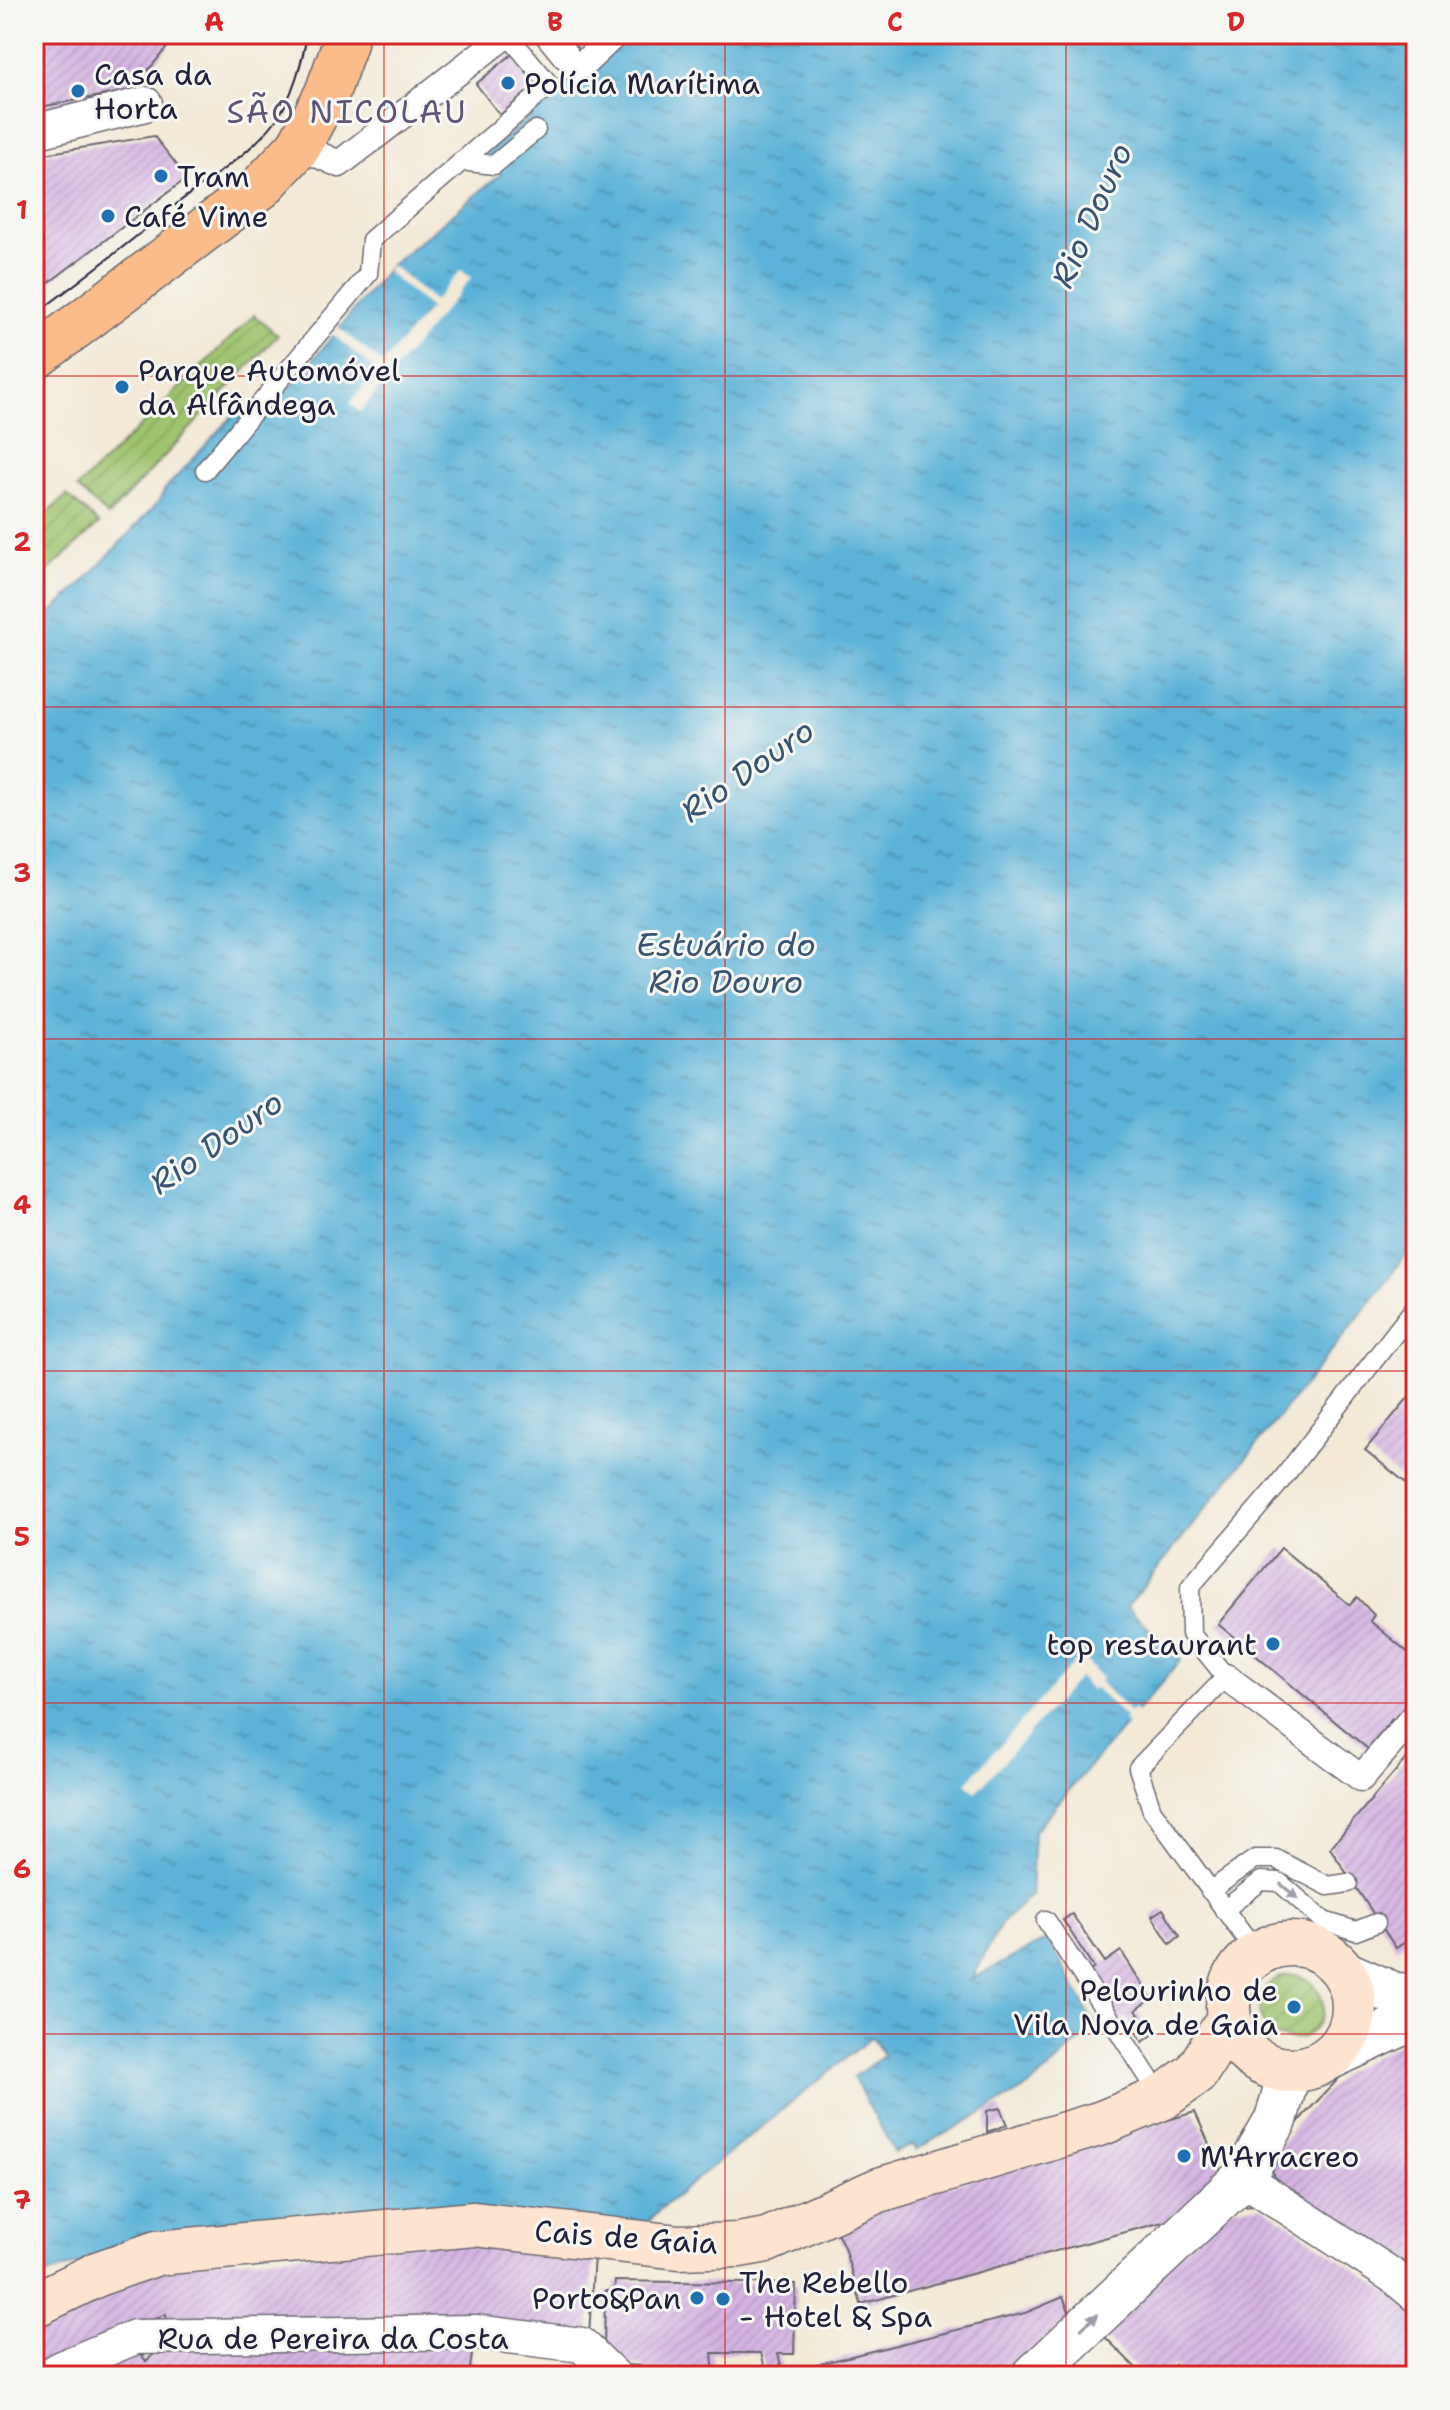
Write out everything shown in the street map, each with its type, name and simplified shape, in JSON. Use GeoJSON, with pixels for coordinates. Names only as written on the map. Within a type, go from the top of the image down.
{"type":"FeatureCollection","features":[{"type":"Feature","properties":{"kind":"main road"},"geometry":{"type":"LineString","coordinates":[[34,358],[261,187],[299,146],[327,93],[351,37]]}},
{"type":"Feature","properties":{"kind":"main road"},"geometry":{"type":"LineString","coordinates":[[1279,1945],[1304,1945],[1327,1954],[1344,1972],[1353,1995],[1353,2020],[1343,2042],[1290,2063],[1238,2042],[1229,2019],[1229,1994],[1239,1971],[1257,1954],[1279,1945]]}},
{"type":"Feature","properties":{"kind":"main road"},"geometry":{"type":"LineString","coordinates":[[1179,2085],[1229,2019]]}},
{"type":"Feature","properties":{"kind":"main road","name":"Cais de Gaia"},"geometry":{"type":"LineString","coordinates":[[34,2305],[100,2273],[157,2253],[474,2224],[679,2247],[753,2243],[767,2240],[879,2190],[1102,2123],[1179,2085],[1290,2063]]}},
{"type":"Feature","properties":{"kind":"street"},"geometry":{"type":"LineString","coordinates":[[299,146],[339,164],[507,34]]}},
{"type":"Feature","properties":{"kind":"street"},"geometry":{"type":"LineString","coordinates":[[548,34],[572,63],[615,34]]}},
{"type":"Feature","properties":{"kind":"street"},"geometry":{"type":"LineString","coordinates":[[34,132],[145,104]]}},
{"type":"Feature","properties":{"kind":"street"},"geometry":{"type":"LineString","coordinates":[[1226,1677],[1361,1778],[1416,1714]]}},
{"type":"Feature","properties":{"kind":"street"},"geometry":{"type":"LineString","coordinates":[[1344,1972],[1395,1994],[1416,1995]]}},
{"type":"Feature","properties":{"kind":"street"},"geometry":{"type":"LineString","coordinates":[[1033,2376],[1243,2178],[1276,2120],[1290,2063],[1416,2018]]}},
{"type":"Feature","properties":{"kind":"street"},"geometry":{"type":"LineString","coordinates":[[1243,2178],[1393,2276],[1416,2295]]}},
{"type":"Feature","properties":{"kind":"street","name":"Rua de Pereira da Costa"},"geometry":{"type":"LineString","coordinates":[[48,2376],[135,2337],[475,2332],[582,2345],[614,2376]]}},
{"type":"Feature","properties":{"kind":"lane"},"geometry":{"type":"LineString","coordinates":[[205,470],[368,274],[371,240],[550,85],[507,34]]}},
{"type":"Feature","properties":{"kind":"lane"},"geometry":{"type":"LineString","coordinates":[[461,161],[494,165],[536,130]]}},
{"type":"Feature","properties":{"kind":"lane"},"geometry":{"type":"LineString","coordinates":[[1257,1954],[1152,1810],[1138,1768],[1226,1677],[1191,1634],[1190,1587],[1276,1487],[1416,1306]]}},
{"type":"Feature","properties":{"kind":"lane"},"geometry":{"type":"LineString","coordinates":[[1210,1891],[1255,1859],[1276,1859],[1328,1886],[1348,1883]]}},
{"type":"Feature","properties":{"kind":"lane"},"geometry":{"type":"LineString","coordinates":[[1224,1910],[1261,1881],[1279,1882],[1324,1921],[1356,1931],[1376,1923]]}},
{"type":"Feature","properties":{"kind":"lane"},"geometry":{"type":"LineString","coordinates":[[1046,1920],[1179,2085]]}},
{"type":"Feature","properties":{"kind":"green space"},"geometry":{"type":"Polygon","coordinates":[[[254,315],[278,335],[108,516],[77,488],[254,315]]]}},
{"type":"Feature","properties":{"kind":"green space"},"geometry":{"type":"Polygon","coordinates":[[[67,495],[99,524],[34,584],[34,526],[67,495]]]}},
{"type":"Feature","properties":{"kind":"green space"},"geometry":{"type":"Polygon","coordinates":[[[1285,1975],[1297,1975],[1314,1984],[1321,1995],[1321,2019],[1314,2030],[1297,2039],[1285,2039],[1273,2034],[1264,2025],[1259,2013],[1259,2001],[1264,1989],[1273,1980],[1285,1975]]]}},
{"type":"Feature","properties":{"kind":"water","name":"Estuário do Rio Douro"},"geometry":{"type":"Polygon","coordinates":[[[624,34],[1416,34],[1416,1238],[1385,1284],[1127,1607],[1181,1660],[1034,1831],[1031,1895],[1001,1924],[972,1979],[1048,1939],[1096,2026],[1030,2086],[916,2150],[914,2144],[895,2153],[853,2077],[884,2056],[872,2037],[660,2209],[640,2231],[149,2241],[34,2279],[34,628],[82,584],[243,405],[262,422],[391,265],[501,174],[485,155],[624,34]]]}},
{"type":"Feature","properties":{"kind":"pier"},"geometry":{"type":"Polygon","coordinates":[[[391,265],[434,301],[461,270],[471,278],[360,412],[350,403],[377,371],[332,334],[338,327],[383,364],[430,308],[386,271],[391,265]]]}},
{"type":"Feature","properties":{"kind":"pier"},"geometry":{"type":"Polygon","coordinates":[[[1081,1655],[1102,1679],[1099,1682],[1130,1712],[1134,1709],[1139,1714],[1129,1726],[1123,1720],[1125,1717],[1094,1687],[1091,1690],[1079,1678],[976,1792],[966,1783],[1081,1655]]]}},
{"type":"Feature","properties":{"kind":"building"},"geometry":{"type":"Polygon","coordinates":[[[34,34],[178,34],[132,90],[34,108],[34,34]]]}},
{"type":"Feature","properties":{"kind":"building"},"geometry":{"type":"Polygon","coordinates":[[[561,34],[611,34],[583,59],[561,34]]]}},
{"type":"Feature","properties":{"kind":"building","name":"Polícia Marítima"},"geometry":{"type":"Polygon","coordinates":[[[516,51],[539,82],[500,115],[476,84],[516,51]]]}},
{"type":"Feature","properties":{"kind":"building"},"geometry":{"type":"Polygon","coordinates":[[[154,136],[187,178],[34,294],[34,158],[154,136]]]}},
{"type":"Feature","properties":{"kind":"building"},"geometry":{"type":"Polygon","coordinates":[[[1416,1388],[1416,1491],[1365,1450],[1416,1388]]]}},
{"type":"Feature","properties":{"kind":"building"},"geometry":{"type":"Polygon","coordinates":[[[1281,1548],[1350,1605],[1357,1597],[1374,1615],[1370,1621],[1416,1659],[1416,1691],[1405,1704],[1411,1709],[1398,1724],[1392,1719],[1368,1749],[1218,1624],[1281,1548]]]}},
{"type":"Feature","properties":{"kind":"building"},"geometry":{"type":"Polygon","coordinates":[[[1416,1747],[1416,1935],[1396,1948],[1330,1848],[1416,1747]]]}},
{"type":"Feature","properties":{"kind":"building"},"geometry":{"type":"Polygon","coordinates":[[[1163,1909],[1180,1936],[1170,1944],[1152,1916],[1163,1909]]]}},
{"type":"Feature","properties":{"kind":"building"},"geometry":{"type":"Polygon","coordinates":[[[1072,1914],[1105,1962],[1121,1951],[1152,1999],[1136,2010],[1152,2035],[1143,2042],[1126,2017],[1120,2021],[1089,1972],[1094,1968],[1063,1920],[1072,1914]]]}},
{"type":"Feature","properties":{"kind":"building"},"geometry":{"type":"Polygon","coordinates":[[[1416,2034],[1416,2284],[1275,2184],[1270,2157],[1345,2072],[1416,2034]]]}},
{"type":"Feature","properties":{"kind":"building"},"geometry":{"type":"Polygon","coordinates":[[[1000,2108],[1007,2125],[987,2132],[987,2111],[1000,2108]]]}},
{"type":"Feature","properties":{"kind":"building"},"geometry":{"type":"Polygon","coordinates":[[[1195,2112],[1221,2171],[1181,2217],[861,2304],[844,2247],[834,2226],[887,2204],[1195,2112]]]}},
{"type":"Feature","properties":{"kind":"building"},"geometry":{"type":"Polygon","coordinates":[[[1262,2206],[1416,2311],[1416,2376],[1179,2376],[1175,2365],[1162,2376],[1144,2376],[1094,2326],[1232,2207],[1262,2206]]]}},
{"type":"Feature","properties":{"kind":"building"},"geometry":{"type":"Polygon","coordinates":[[[483,2238],[594,2255],[589,2335],[167,2326],[166,2314],[34,2370],[34,2319],[153,2267],[483,2238]]]}},
{"type":"Feature","properties":{"kind":"building"},"geometry":{"type":"Polygon","coordinates":[[[615,2281],[796,2284],[794,2354],[778,2354],[783,2373],[1025,2313],[1063,2297],[1071,2316],[1006,2376],[767,2376],[761,2353],[712,2353],[714,2376],[645,2376],[643,2366],[624,2365],[604,2355],[605,2291],[614,2291],[615,2281]]]}},
{"type":"Feature","properties":{"kind":"building"},"geometry":{"type":"Polygon","coordinates":[[[133,2345],[146,2361],[161,2348],[473,2346],[469,2376],[61,2376],[133,2345]]]}},
{"type":"Feature","properties":{"kind":"tram line"},"geometry":{"type":"LineString","coordinates":[[34,315],[255,144],[276,120],[292,90],[307,34]]}},
{"type":"Feature","properties":{"kind":"place","name":"Polícia Marítima"},"geometry":{"type":"Point","coordinates":[508,83]}},
{"type":"Feature","properties":{"kind":"place","name":"Casa da Horta"},"geometry":{"type":"Point","coordinates":[78,91]}},
{"type":"Feature","properties":{"kind":"place","name":"Tram"},"geometry":{"type":"Point","coordinates":[161,176]}},
{"type":"Feature","properties":{"kind":"place","name":"Café Vime"},"geometry":{"type":"Point","coordinates":[108,216]}},
{"type":"Feature","properties":{"kind":"place","name":"Parque Automóvel da Alfândega"},"geometry":{"type":"Point","coordinates":[122,387]}},
{"type":"Feature","properties":{"kind":"place","name":"top restaurant"},"geometry":{"type":"Point","coordinates":[1273,1644]}},
{"type":"Feature","properties":{"kind":"place","name":"Pelourinho de Vila Nova de Gaia"},"geometry":{"type":"Point","coordinates":[1294,2007]}},
{"type":"Feature","properties":{"kind":"place","name":"M'Arracreo"},"geometry":{"type":"Point","coordinates":[1184,2156]}},
{"type":"Feature","properties":{"kind":"place","name":"Porto&Pan"},"geometry":{"type":"Point","coordinates":[697,2298]}},
{"type":"Feature","properties":{"kind":"place","name":"The Rebello - Hotel & Spa"},"geometry":{"type":"Point","coordinates":[723,2299]}},
{"type":"Feature","properties":{"kind":"district","name":"SÃO NICOLAU"},"geometry":{"type":"Point","coordinates":[347,111]}},
{"type":"Feature","properties":{"kind":"water label","name":"Rio Douro"},"geometry":{"type":"Point","coordinates":[1091,215]}},
{"type":"Feature","properties":{"kind":"water label","name":"Rio Douro"},"geometry":{"type":"Point","coordinates":[747,770]}},
{"type":"Feature","properties":{"kind":"water label","name":"Rio Douro"},"geometry":{"type":"Point","coordinates":[216,1142]}}]}
